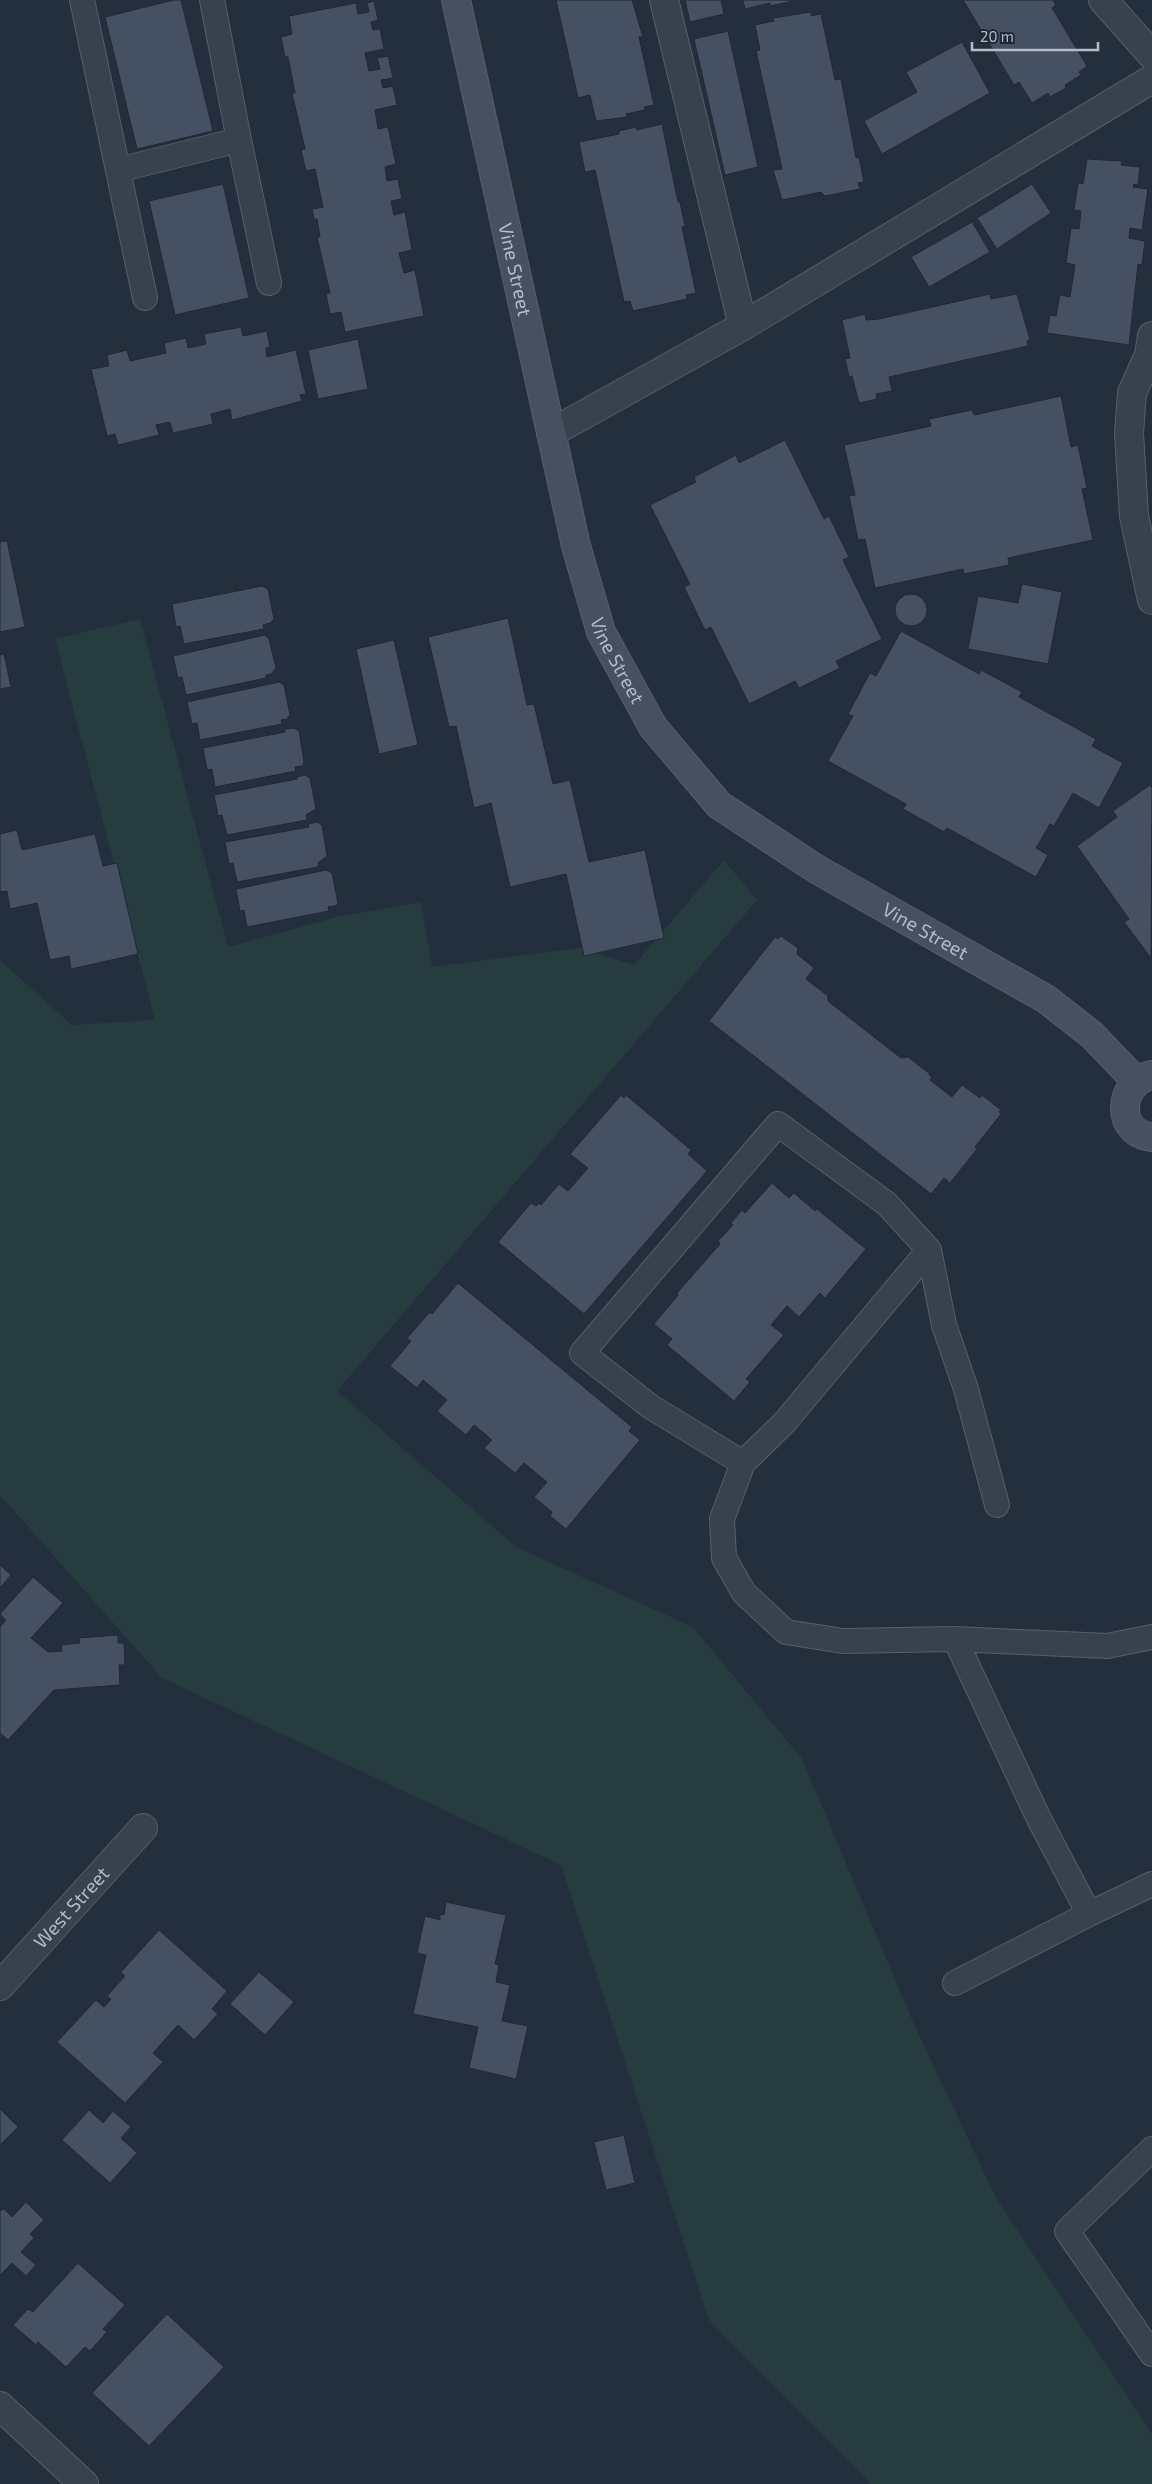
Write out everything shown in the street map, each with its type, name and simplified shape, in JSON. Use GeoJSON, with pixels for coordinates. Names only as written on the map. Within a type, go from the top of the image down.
{"type":"FeatureCollection","features":[{"type":"Feature","properties":{"kind":"street","name":"Vine Street"},"geometry":{"type":"LineString","coordinates":[[456,0],[576,546],[601,632],[653,727],[719,805],[818,870],[1046,999],[1144,1078]]}},
{"type":"Feature","properties":{"kind":"street"},"geometry":{"type":"LineString","coordinates":[[664,0],[743,326]]}},
{"type":"Feature","properties":{"kind":"street"},"geometry":{"type":"LineString","coordinates":[[1103,0],[1152,55]]}},
{"type":"Feature","properties":{"kind":"street"},"geometry":{"type":"LineString","coordinates":[[551,433],[743,326],[1152,79]]}},
{"type":"Feature","properties":{"kind":"street"},"geometry":{"type":"LineString","coordinates":[[1150,345],[1132,393],[1129,433],[1134,516],[1152,600]]}},
{"type":"Feature","properties":{"kind":"street"},"geometry":{"type":"LineString","coordinates":[[1144,1078],[1125,1097],[1126,1117],[1139,1132],[1152,1137]]}},
{"type":"Feature","properties":{"kind":"street","name":"West Street"},"geometry":{"type":"LineString","coordinates":[[0,1986],[143,1828]]}},
{"type":"Feature","properties":{"kind":"street"},"geometry":{"type":"LineString","coordinates":[[0,2406],[84,2484]]}},
{"type":"Feature","properties":{"kind":"lane"},"geometry":{"type":"LineString","coordinates":[[82,0],[145,298]]}},
{"type":"Feature","properties":{"kind":"lane"},"geometry":{"type":"LineString","coordinates":[[212,0],[269,283]]}},
{"type":"Feature","properties":{"kind":"lane"},"geometry":{"type":"LineString","coordinates":[[118,170],[239,140]]}},
{"type":"Feature","properties":{"kind":"lane"},"geometry":{"type":"LineString","coordinates":[[743,1463],[651,1407],[582,1353],[778,1124],[887,1204],[929,1250],[944,1325],[966,1389],[997,1504]]}},
{"type":"Feature","properties":{"kind":"lane"},"geometry":{"type":"LineString","coordinates":[[929,1250],[784,1423],[743,1463],[722,1519],[724,1558],[744,1593],[786,1632],[843,1641],[955,1639],[1107,1646],[1152,1637]]}},
{"type":"Feature","properties":{"kind":"lane"},"geometry":{"type":"LineString","coordinates":[[955,1639],[1039,1820],[1089,1914]]}},
{"type":"Feature","properties":{"kind":"lane"},"geometry":{"type":"LineString","coordinates":[[955,1983],[1152,1884]]}},
{"type":"Feature","properties":{"kind":"lane"},"geometry":{"type":"LineString","coordinates":[[1152,2149],[1067,2231],[1152,2354]]}},
{"type":"Feature","properties":{"kind":"green space"},"geometry":{"type":"Polygon","coordinates":[[[140,619],[228,947],[337,917],[421,902],[432,967],[580,948],[634,965],[724,860],[757,900],[337,1391],[516,1547],[693,1627],[802,1759],[913,2022],[996,2198],[1152,2434],[1152,2484],[871,2484],[709,2320],[561,1865],[162,1678],[0,1495],[0,960],[72,1025],[155,1020],[55,639],[140,619]]]}},
{"type":"Feature","properties":{"kind":"building"},"geometry":{"type":"Polygon","coordinates":[[[174,0],[181,0],[213,131],[137,149],[105,17],[174,0]]]}},
{"type":"Feature","properties":{"kind":"building"},"geometry":{"type":"Polygon","coordinates":[[[556,0],[632,0],[643,37],[639,37],[654,105],[644,107],[645,110],[626,114],[627,117],[596,121],[590,95],[578,98],[556,0]]]}},
{"type":"Feature","properties":{"kind":"building"},"geometry":{"type":"Polygon","coordinates":[[[685,0],[721,0],[724,14],[690,22],[685,0]]]}},
{"type":"Feature","properties":{"kind":"building"},"geometry":{"type":"Polygon","coordinates":[[[743,0],[789,0],[789,2],[770,6],[770,3],[745,9],[743,0]]]}},
{"type":"Feature","properties":{"kind":"building"},"geometry":{"type":"Polygon","coordinates":[[[963,0],[1053,0],[1056,5],[1052,8],[1087,66],[1079,72],[1081,75],[1065,85],[1066,88],[1050,97],[1048,93],[1032,103],[1019,82],[1014,85],[963,0]]]}},
{"type":"Feature","properties":{"kind":"building"},"geometry":{"type":"Polygon","coordinates":[[[374,1],[378,20],[371,22],[373,30],[380,29],[384,49],[365,53],[369,71],[380,69],[377,58],[388,56],[393,78],[381,80],[383,88],[393,86],[397,105],[375,110],[378,129],[388,127],[396,164],[385,167],[387,181],[398,179],[402,199],[391,201],[394,215],[405,212],[412,250],[399,253],[404,273],[415,270],[424,316],[345,332],[341,312],[330,314],[326,294],[330,293],[317,237],[320,237],[317,219],[314,219],[312,209],[323,207],[315,169],[306,171],[301,150],[305,149],[292,93],[295,93],[288,57],[285,57],[281,37],[292,34],[289,16],[356,3],[358,14],[369,12],[367,3],[374,1]]]}},
{"type":"Feature","properties":{"kind":"building"},"geometry":{"type":"Polygon","coordinates":[[[811,12],[811,16],[821,14],[835,80],[841,79],[856,158],[859,157],[864,182],[858,183],[860,189],[825,196],[821,192],[782,200],[773,170],[782,169],[756,51],[760,50],[755,25],[774,21],[773,18],[811,12]]]}},
{"type":"Feature","properties":{"kind":"building"},"geometry":{"type":"Polygon","coordinates":[[[728,31],[758,167],[725,175],[694,39],[728,31]]]}},
{"type":"Feature","properties":{"kind":"building"},"geometry":{"type":"Polygon","coordinates":[[[962,42],[990,93],[882,154],[864,121],[917,92],[906,72],[962,42]]]}},
{"type":"Feature","properties":{"kind":"building"},"geometry":{"type":"Polygon","coordinates":[[[662,124],[678,202],[680,202],[685,226],[682,227],[696,293],[686,295],[687,299],[633,311],[630,301],[624,302],[595,170],[585,172],[579,142],[619,134],[619,131],[636,127],[637,130],[662,124]]]}},
{"type":"Feature","properties":{"kind":"building"},"geometry":{"type":"Polygon","coordinates":[[[1087,159],[1122,161],[1121,165],[1140,167],[1138,185],[1134,184],[1133,187],[1148,189],[1142,230],[1130,228],[1129,238],[1145,241],[1142,265],[1138,264],[1129,345],[1047,333],[1050,315],[1056,316],[1060,295],[1070,297],[1075,265],[1066,263],[1071,228],[1079,229],[1081,211],[1074,210],[1078,183],[1083,184],[1087,159]]]}},
{"type":"Feature","properties":{"kind":"building"},"geometry":{"type":"Polygon","coordinates":[[[223,184],[249,298],[175,315],[149,201],[223,184]]]}},
{"type":"Feature","properties":{"kind":"building"},"geometry":{"type":"Polygon","coordinates":[[[1032,184],[1051,213],[997,249],[977,218],[1032,184]]]}},
{"type":"Feature","properties":{"kind":"building"},"geometry":{"type":"Polygon","coordinates":[[[972,222],[990,252],[929,287],[911,257],[972,222]]]}},
{"type":"Feature","properties":{"kind":"building"},"geometry":{"type":"Polygon","coordinates":[[[990,294],[991,299],[1017,294],[1030,340],[1027,341],[1028,346],[889,377],[892,391],[876,394],[877,399],[859,403],[852,376],[849,377],[845,359],[850,358],[842,320],[865,314],[866,320],[879,319],[990,294]]]}},
{"type":"Feature","properties":{"kind":"building"},"geometry":{"type":"Polygon","coordinates":[[[241,327],[243,336],[267,331],[270,347],[266,348],[267,357],[296,350],[306,394],[300,395],[302,401],[232,420],[230,409],[211,414],[213,424],[173,433],[170,422],[156,425],[159,435],[118,445],[115,434],[107,436],[91,369],[109,366],[107,355],[127,350],[130,361],[166,353],[164,343],[186,338],[188,348],[206,344],[204,334],[241,327]]]}},
{"type":"Feature","properties":{"kind":"building"},"geometry":{"type":"Polygon","coordinates":[[[358,339],[368,389],[318,399],[308,350],[358,339]]]}},
{"type":"Feature","properties":{"kind":"building"},"geometry":{"type":"Polygon","coordinates":[[[1061,396],[1071,447],[1078,445],[1087,488],[1082,489],[1093,540],[1008,558],[1009,565],[964,574],[963,569],[875,588],[865,539],[858,540],[849,496],[855,495],[844,445],[931,426],[929,419],[972,410],[974,415],[1061,396]]]}},
{"type":"Feature","properties":{"kind":"building"},"geometry":{"type":"Polygon","coordinates":[[[785,440],[824,519],[829,516],[849,557],[843,560],[882,639],[836,661],[840,668],[799,688],[795,681],[749,704],[711,627],[705,630],[684,587],[690,584],[650,505],[696,482],[694,477],[736,455],[739,463],[785,440]]]}},
{"type":"Feature","properties":{"kind":"building"},"geometry":{"type":"Polygon","coordinates":[[[7,541],[25,627],[0,632],[0,542],[7,541]]]}},
{"type":"Feature","properties":{"kind":"building"},"geometry":{"type":"Polygon","coordinates":[[[1022,584],[1062,592],[1048,664],[968,649],[978,596],[1018,603],[1022,584]]]}},
{"type":"Feature","properties":{"kind":"building"},"geometry":{"type":"Polygon","coordinates":[[[262,586],[268,589],[274,619],[270,623],[263,625],[264,629],[184,644],[180,626],[176,627],[172,604],[262,586]]]}},
{"type":"Feature","properties":{"kind":"building"},"geometry":{"type":"Polygon","coordinates":[[[911,594],[922,599],[927,610],[922,621],[911,626],[900,621],[895,610],[900,599],[911,594]]]}},
{"type":"Feature","properties":{"kind":"building"},"geometry":{"type":"Polygon","coordinates":[[[508,618],[527,705],[534,704],[553,784],[570,780],[589,862],[645,850],[664,938],[584,956],[566,874],[510,887],[491,803],[474,808],[456,726],[449,727],[428,637],[508,618]]]}},
{"type":"Feature","properties":{"kind":"building"},"geometry":{"type":"Polygon","coordinates":[[[901,631],[979,674],[981,670],[1022,692],[1019,697],[1096,739],[1092,746],[1123,763],[1099,808],[1073,793],[1054,826],[1050,824],[1036,848],[1048,855],[1036,877],[947,828],[944,832],[903,809],[906,804],[828,761],[853,716],[848,714],[870,673],[876,676],[901,631]]]}},
{"type":"Feature","properties":{"kind":"building"},"geometry":{"type":"Polygon","coordinates":[[[265,635],[269,639],[276,668],[271,674],[266,675],[266,678],[186,695],[182,677],[178,678],[173,656],[265,635]]]}},
{"type":"Feature","properties":{"kind":"building"},"geometry":{"type":"Polygon","coordinates":[[[394,640],[418,745],[379,754],[356,649],[394,640]]]}},
{"type":"Feature","properties":{"kind":"building"},"geometry":{"type":"Polygon","coordinates":[[[4,654],[11,687],[0,689],[0,655],[4,654]]]}},
{"type":"Feature","properties":{"kind":"building"},"geometry":{"type":"Polygon","coordinates":[[[279,682],[284,685],[290,715],[287,719],[281,720],[282,724],[200,740],[197,723],[192,724],[187,702],[279,682]]]}},
{"type":"Feature","properties":{"kind":"building"},"geometry":{"type":"Polygon","coordinates":[[[294,728],[299,731],[304,761],[303,766],[295,767],[296,771],[215,787],[212,769],[207,770],[203,748],[285,732],[285,729],[294,728]]]}},
{"type":"Feature","properties":{"kind":"building"},"geometry":{"type":"Polygon","coordinates":[[[305,775],[310,778],[316,809],[306,815],[307,820],[227,835],[222,815],[218,816],[214,795],[297,779],[297,777],[305,775]]]}},
{"type":"Feature","properties":{"kind":"building"},"geometry":{"type":"Polygon","coordinates":[[[1150,785],[1152,788],[1151,958],[1124,922],[1129,919],[1077,846],[1117,817],[1113,811],[1150,785]]]}},
{"type":"Feature","properties":{"kind":"building"},"geometry":{"type":"Polygon","coordinates":[[[317,822],[322,825],[327,856],[318,863],[318,867],[237,882],[233,863],[229,864],[225,842],[309,827],[308,824],[317,822]]]}},
{"type":"Feature","properties":{"kind":"building"},"geometry":{"type":"Polygon","coordinates":[[[17,830],[22,850],[95,834],[103,866],[117,863],[138,954],[71,969],[69,956],[50,960],[37,903],[10,909],[7,891],[0,892],[0,834],[17,830]]]}},
{"type":"Feature","properties":{"kind":"building"},"geometry":{"type":"Polygon","coordinates":[[[326,870],[332,873],[338,903],[335,906],[328,907],[329,911],[247,927],[244,910],[240,911],[236,889],[326,870]]]}},
{"type":"Feature","properties":{"kind":"building"},"geometry":{"type":"Polygon","coordinates":[[[781,936],[798,948],[797,954],[814,968],[806,979],[828,996],[828,1001],[901,1058],[908,1057],[930,1074],[932,1077],[930,1080],[952,1097],[962,1085],[980,1098],[982,1095],[1001,1110],[999,1112],[1001,1114],[975,1147],[977,1149],[950,1183],[944,1178],[931,1194],[709,1021],[775,937],[778,939],[781,936]]]}},
{"type":"Feature","properties":{"kind":"building"},"geometry":{"type":"Polygon","coordinates":[[[621,1095],[624,1098],[626,1095],[691,1150],[688,1154],[707,1171],[584,1314],[498,1242],[531,1203],[536,1206],[539,1203],[541,1205],[559,1184],[568,1191],[588,1168],[570,1154],[621,1095]]]}},
{"type":"Feature","properties":{"kind":"building"},"geometry":{"type":"Polygon","coordinates":[[[772,1183],[789,1198],[794,1193],[815,1211],[817,1209],[866,1249],[825,1298],[820,1293],[799,1317],[787,1306],[771,1325],[784,1335],[746,1379],[750,1382],[734,1401],[667,1345],[672,1339],[654,1324],[678,1295],[677,1293],[720,1244],[718,1241],[733,1225],[731,1223],[742,1210],[745,1213],[772,1183]]]}},
{"type":"Feature","properties":{"kind":"building"},"geometry":{"type":"Polygon","coordinates":[[[458,1283],[632,1427],[629,1431],[640,1440],[566,1529],[550,1516],[552,1512],[534,1497],[547,1482],[524,1463],[515,1473],[484,1448],[492,1440],[474,1425],[466,1435],[437,1411],[447,1400],[423,1380],[417,1388],[390,1366],[411,1341],[407,1338],[430,1312],[432,1314],[458,1283]]]}},
{"type":"Feature","properties":{"kind":"building"},"geometry":{"type":"Polygon","coordinates":[[[0,1565],[11,1575],[0,1588],[0,1565]]]}},
{"type":"Feature","properties":{"kind":"building"},"geometry":{"type":"Polygon","coordinates":[[[33,1577],[63,1603],[31,1638],[48,1652],[62,1651],[61,1645],[80,1643],[79,1638],[118,1635],[118,1643],[124,1643],[125,1665],[119,1665],[120,1685],[54,1690],[8,1740],[0,1733],[0,1627],[6,1620],[0,1614],[33,1577]]]}},
{"type":"Feature","properties":{"kind":"building"},"geometry":{"type":"Polygon","coordinates":[[[446,1902],[506,1915],[495,1964],[499,1965],[496,1982],[510,1985],[502,2021],[528,2026],[516,2079],[469,2068],[478,2027],[413,2014],[426,1955],[417,1953],[425,1916],[440,1920],[440,1914],[444,1915],[446,1902]]]}},
{"type":"Feature","properties":{"kind":"building"},"geometry":{"type":"Polygon","coordinates":[[[159,1930],[227,1991],[212,2009],[218,2014],[194,2040],[178,2025],[153,2053],[163,2062],[125,2103],[57,2042],[96,2000],[104,2007],[111,1999],[107,1996],[125,1976],[121,1972],[159,1930]]]}},
{"type":"Feature","properties":{"kind":"building"},"geometry":{"type":"Polygon","coordinates":[[[259,1972],[294,2002],[265,2035],[230,2004],[259,1972]]]}},
{"type":"Feature","properties":{"kind":"building"},"geometry":{"type":"Polygon","coordinates":[[[0,2109],[18,2127],[0,2145],[0,2109]]]}},
{"type":"Feature","properties":{"kind":"building"},"geometry":{"type":"Polygon","coordinates":[[[89,2110],[103,2123],[113,2111],[131,2127],[121,2138],[137,2153],[110,2183],[62,2140],[89,2110]]]}},
{"type":"Feature","properties":{"kind":"building"},"geometry":{"type":"Polygon","coordinates":[[[624,2135],[635,2183],[606,2190],[594,2142],[624,2135]]]}},
{"type":"Feature","properties":{"kind":"building"},"geometry":{"type":"Polygon","coordinates":[[[26,2202],[44,2220],[30,2234],[34,2238],[21,2252],[36,2265],[26,2276],[12,2263],[0,2275],[0,2211],[4,2209],[12,2217],[26,2202]]]}},
{"type":"Feature","properties":{"kind":"building"},"geometry":{"type":"Polygon","coordinates":[[[78,2263],[125,2305],[103,2329],[107,2332],[90,2351],[85,2347],[66,2367],[38,2342],[36,2345],[13,2325],[28,2309],[33,2312],[78,2263]]]}},
{"type":"Feature","properties":{"kind":"building"},"geometry":{"type":"Polygon","coordinates":[[[167,2314],[224,2367],[149,2446],[92,2393],[167,2314]]]}}]}
